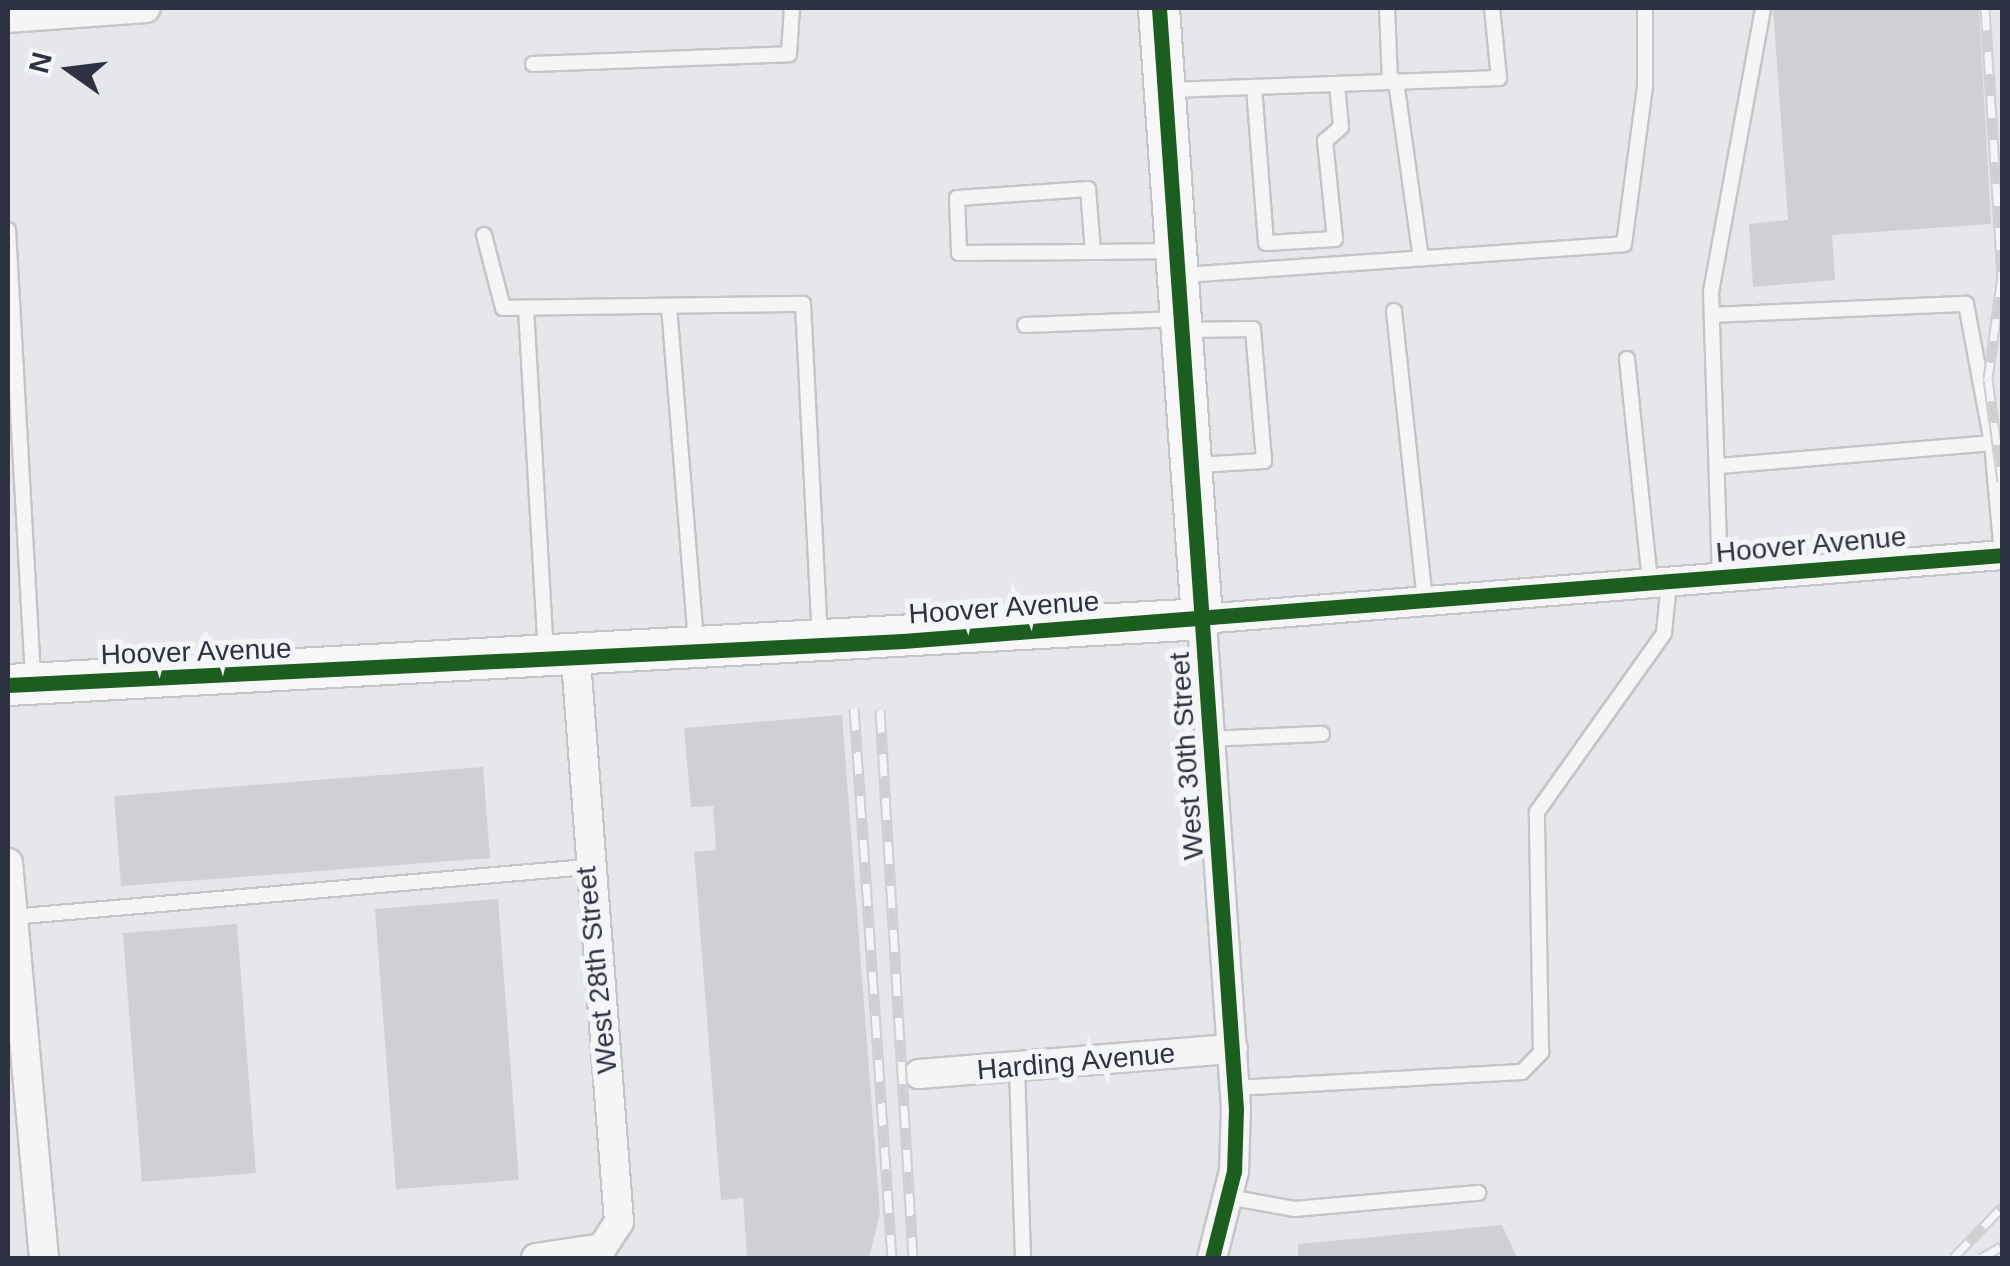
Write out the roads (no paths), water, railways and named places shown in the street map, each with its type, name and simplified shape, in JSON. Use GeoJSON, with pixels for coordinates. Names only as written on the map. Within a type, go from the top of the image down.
{"type":"FeatureCollection","features":[{"type":"Feature","properties":{"kind":"street"},"geometry":{"type":"LineString","coordinates":[[8,18],[146,8]]}},
{"type":"Feature","properties":{"kind":"street","name":"West 30th Street"},"geometry":{"type":"LineString","coordinates":[[1159,8],[1235,1088],[1228,1196],[1212,1258]]}},
{"type":"Feature","properties":{"kind":"street","name":"Hoover Avenue"},"geometry":{"type":"LineString","coordinates":[[20,684],[820,646],[2002,555]]}},
{"type":"Feature","properties":{"kind":"street","name":"West 28th Street"},"geometry":{"type":"LineString","coordinates":[[536,1258],[602,1248],[619,1222],[587,867],[562,661]]}},
{"type":"Feature","properties":{"kind":"street"},"geometry":{"type":"LineString","coordinates":[[8,863],[44,1258]]}},
{"type":"Feature","properties":{"kind":"street","name":"Harding Avenue"},"geometry":{"type":"LineString","coordinates":[[919,1074],[1232,1049]]}},
{"type":"Feature","properties":{"kind":"lane"},"geometry":{"type":"LineString","coordinates":[[534,64],[789,54],[792,8]]}},
{"type":"Feature","properties":{"kind":"lane"},"geometry":{"type":"LineString","coordinates":[[1387,8],[1393,82],[1421,258]]}},
{"type":"Feature","properties":{"kind":"lane"},"geometry":{"type":"LineString","coordinates":[[1164,90],[1499,78],[1492,8]]}},
{"type":"Feature","properties":{"kind":"lane"},"geometry":{"type":"LineString","coordinates":[[1094,252],[1088,189],[957,198],[959,253],[1094,252],[1177,263],[1421,258],[1624,244],[1645,86],[1644,8]]}},
{"type":"Feature","properties":{"kind":"lane"},"geometry":{"type":"LineString","coordinates":[[1720,578],[1712,315],[1762,8]]}},
{"type":"Feature","properties":{"kind":"lane"},"geometry":{"type":"LineString","coordinates":[[1254,86],[1266,244],[1335,239],[1325,141],[1342,127],[1337,84]]}},
{"type":"Feature","properties":{"kind":"lane"},"geometry":{"type":"LineString","coordinates":[[8,230],[24,401],[20,684]]}},
{"type":"Feature","properties":{"kind":"lane"},"geometry":{"type":"LineString","coordinates":[[484,236],[503,308],[803,304],[820,646]]}},
{"type":"Feature","properties":{"kind":"lane"},"geometry":{"type":"LineString","coordinates":[[1712,315],[1966,304],[1992,443],[2002,555]]}},
{"type":"Feature","properties":{"kind":"lane"},"geometry":{"type":"LineString","coordinates":[[669,306],[697,653]]}},
{"type":"Feature","properties":{"kind":"lane"},"geometry":{"type":"LineString","coordinates":[[526,308],[562,661]]}},
{"type":"Feature","properties":{"kind":"lane"},"geometry":{"type":"LineString","coordinates":[[1394,311],[1425,601]]}},
{"type":"Feature","properties":{"kind":"lane"},"geometry":{"type":"LineString","coordinates":[[1026,325],[1181,325],[1253,330],[1264,460],[1191,466]]}},
{"type":"Feature","properties":{"kind":"lane"},"geometry":{"type":"LineString","coordinates":[[1235,1088],[1522,1072],[1541,1052],[1537,812],[1664,632],[1627,360]]}},
{"type":"Feature","properties":{"kind":"lane"},"geometry":{"type":"LineString","coordinates":[[8,402],[24,401]]}},
{"type":"Feature","properties":{"kind":"lane"},"geometry":{"type":"LineString","coordinates":[[1717,466],[1992,443]]}},
{"type":"Feature","properties":{"kind":"lane"},"geometry":{"type":"LineString","coordinates":[[1210,739],[1322,734]]}},
{"type":"Feature","properties":{"kind":"lane"},"geometry":{"type":"LineString","coordinates":[[11,917],[587,867]]}},
{"type":"Feature","properties":{"kind":"lane"},"geometry":{"type":"LineString","coordinates":[[1016,1066],[1023,1258]]}},
{"type":"Feature","properties":{"kind":"lane"},"geometry":{"type":"LineString","coordinates":[[1228,1196],[1294,1209],[1478,1193]]}},
{"type":"Feature","properties":{"kind":"railway"},"geometry":{"type":"LineString","coordinates":[[1985,8],[2002,275],[1988,379],[2002,481]]}},
{"type":"Feature","properties":{"kind":"railway"},"geometry":{"type":"LineString","coordinates":[[854,708],[892,1258]]}},
{"type":"Feature","properties":{"kind":"railway"},"geometry":{"type":"LineString","coordinates":[[880,710],[913,1258]]}},
{"type":"Feature","properties":{"kind":"railway"},"geometry":{"type":"LineString","coordinates":[[1953,1258],[2002,1207]]}},
{"type":"Feature","properties":{"kind":"railway"},"geometry":{"type":"LineString","coordinates":[[1981,1258],[2002,1246]]}}]}
